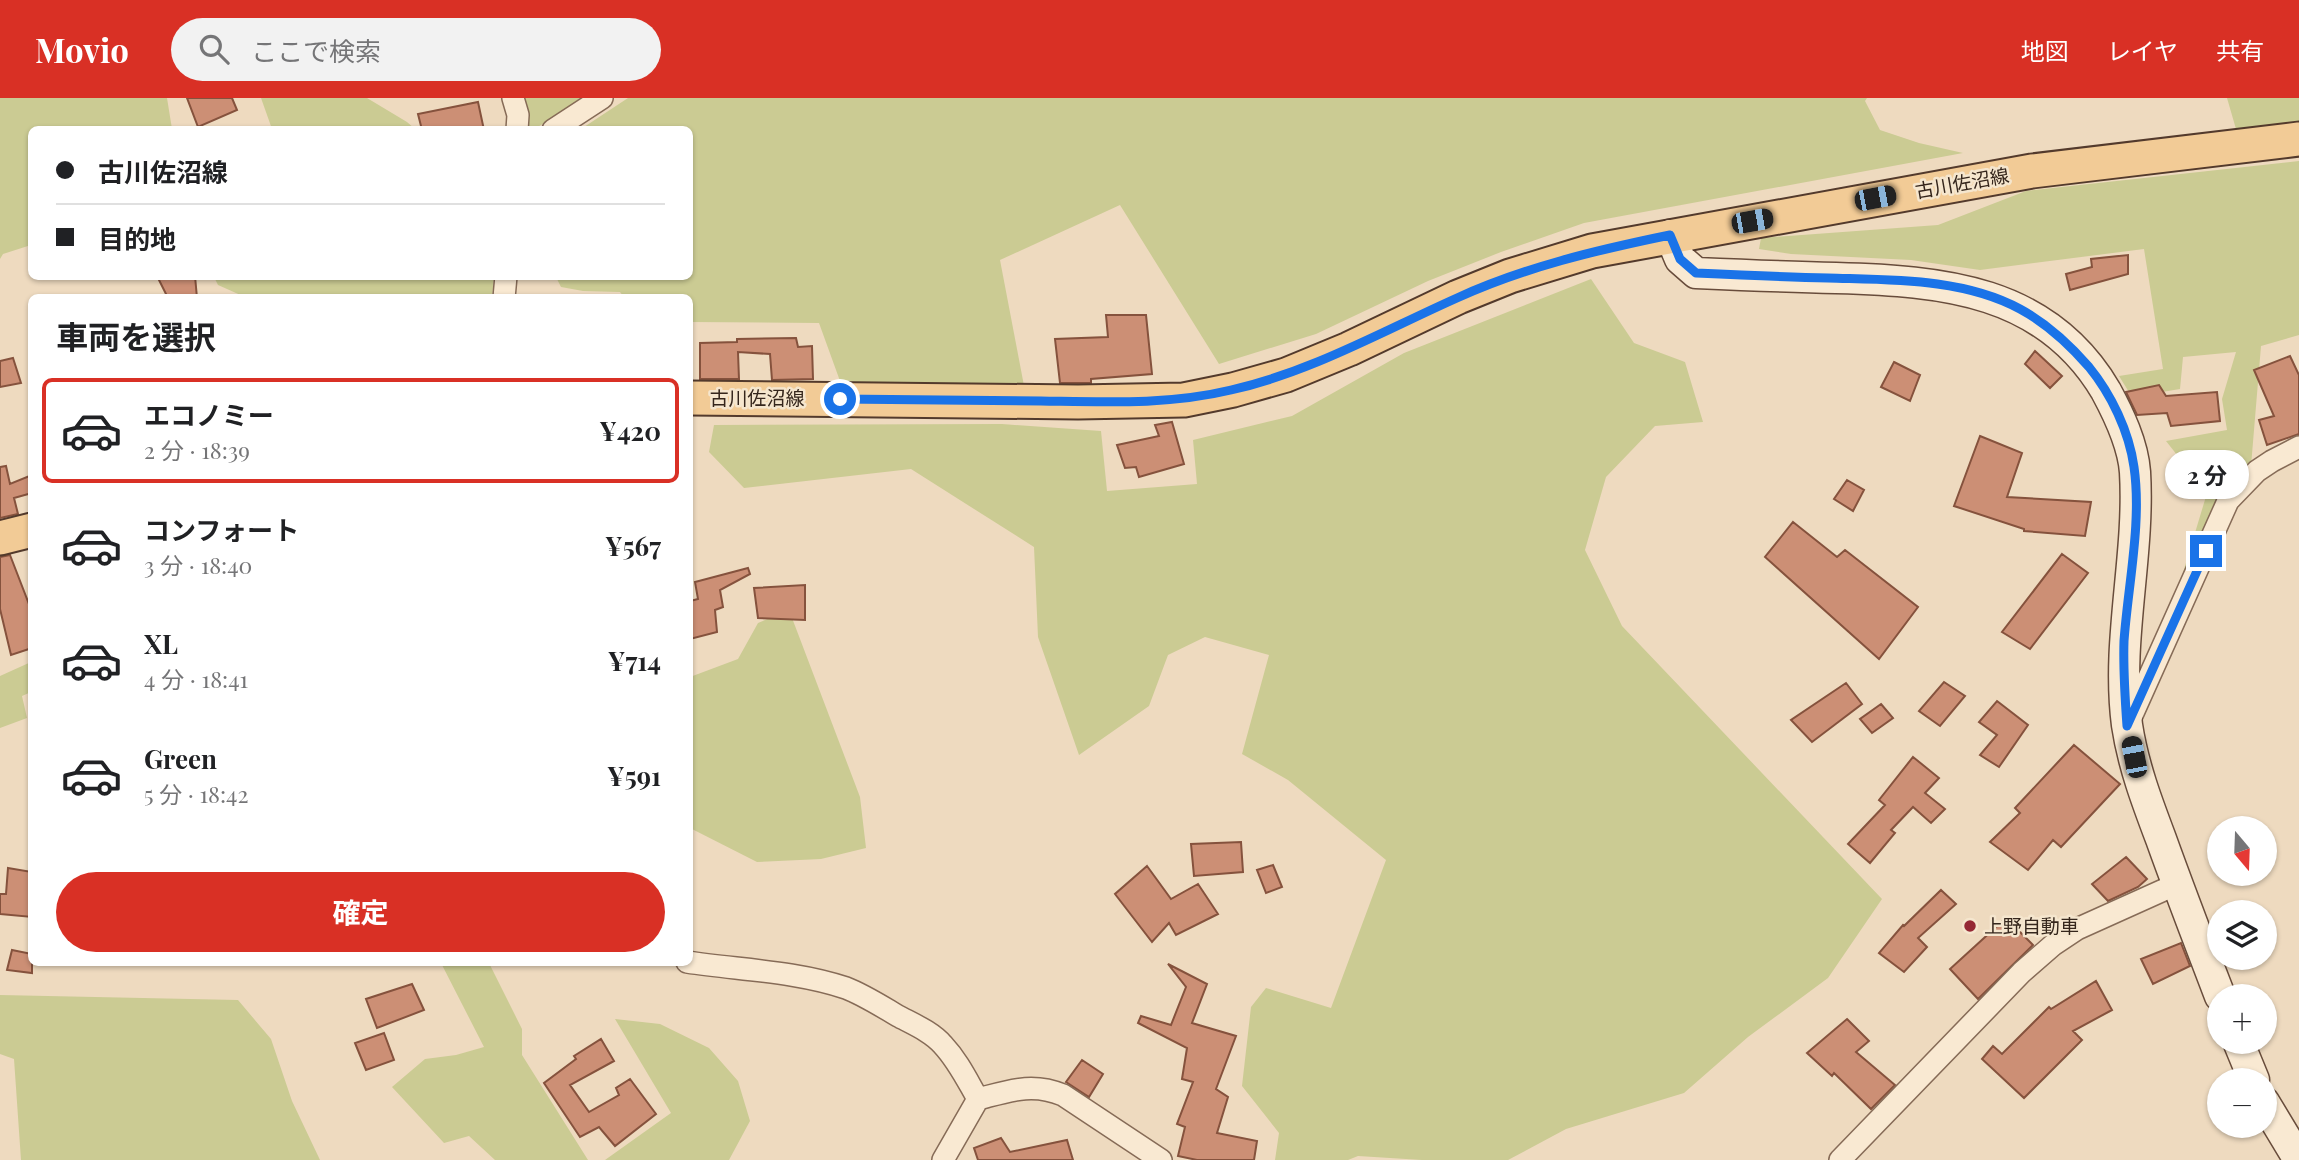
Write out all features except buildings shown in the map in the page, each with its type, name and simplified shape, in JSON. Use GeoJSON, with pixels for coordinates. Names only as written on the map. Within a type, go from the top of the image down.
{"type":"FeatureCollection","features":[{"type":"Feature","properties":{"kind":"main road","name":"古川佐沼線"},"geometry":{"type":"LineString","coordinates":[[693,398],[1078,402],[1184,400],[1286,375],[1349,349],[1458,297],[1510,276],[1592,251],[2032,171],[2299,139]]}},
{"type":"Feature","properties":{"kind":"main road"},"geometry":{"type":"LineString","coordinates":[[0,538],[28,531]]}},
{"type":"Feature","properties":{"kind":"street"},"geometry":{"type":"LineString","coordinates":[[513,98],[518,116],[517,126]]}},
{"type":"Feature","properties":{"kind":"street"},"geometry":{"type":"LineString","coordinates":[[558,126],[602,98]]}},
{"type":"Feature","properties":{"kind":"street"},"geometry":{"type":"LineString","coordinates":[[1670,235],[1680,259],[1696,273],[1877,279],[1936,284],[1978,293],[2020,309],[2073,349],[2097,377],[2128,439],[2134,467],[2136,503],[2124,654],[2127,726],[2146,799],[2215,984]]}},
{"type":"Feature","properties":{"kind":"street"},"geometry":{"type":"LineString","coordinates":[[2127,726],[2228,500],[2257,471],[2299,447]]}},
{"type":"Feature","properties":{"kind":"street"},"geometry":{"type":"LineString","coordinates":[[1840,1160],[2014,980],[2053,945],[2077,929],[2177,884]]}},
{"type":"Feature","properties":{"kind":"street"},"geometry":{"type":"LineString","coordinates":[[693,963],[732,966],[817,981],[865,997],[941,1042],[978,1098]]}},
{"type":"Feature","properties":{"kind":"street"},"geometry":{"type":"LineString","coordinates":[[943,1160],[978,1098],[1027,1088],[1047,1088],[1063,1095],[1161,1160]]}},
{"type":"Feature","properties":{"kind":"street"},"geometry":{"type":"LineString","coordinates":[[2277,1124],[2299,1160]]}},
{"type":"Feature","properties":{"kind":"green space"},"geometry":{"type":"Polygon","coordinates":[[[0,98],[167,98],[172,126],[28,126],[28,246],[3,254],[0,259],[0,98]]]}},
{"type":"Feature","properties":{"kind":"green space"},"geometry":{"type":"Polygon","coordinates":[[[261,98],[367,98],[412,126],[271,126],[261,98]]]}},
{"type":"Feature","properties":{"kind":"green space"},"geometry":{"type":"Polygon","coordinates":[[[523,98],[584,98],[539,126],[528,126],[523,98]]]}},
{"type":"Feature","properties":{"kind":"green space"},"geometry":{"type":"Polygon","coordinates":[[[628,98],[1867,98],[1865,101],[1880,130],[1919,143],[1963,153],[1584,223],[1428,281],[1316,334],[1219,364],[1120,205],[1000,260],[1025,391],[840,381],[819,323],[693,322],[693,294],[622,294],[561,287],[558,280],[693,280],[693,126],[586,126],[628,98]]]}},
{"type":"Feature","properties":{"kind":"green space"},"geometry":{"type":"Polygon","coordinates":[[[2227,98],[2299,98],[2299,124],[2236,129],[2227,98]]]}},
{"type":"Feature","properties":{"kind":"green space"},"geometry":{"type":"Polygon","coordinates":[[[2299,161],[2299,335],[2261,346],[2251,466],[2179,586],[2207,493],[2166,441],[2227,430],[2222,399],[2236,352],[2183,357],[2180,389],[2132,397],[2119,376],[2163,369],[2144,249],[1980,270],[1911,260],[1791,254],[1759,249],[1761,238],[1938,225],[2026,191],[2299,161]]]}},
{"type":"Feature","properties":{"kind":"green space"},"geometry":{"type":"Polygon","coordinates":[[[1591,279],[1634,343],[1685,362],[1703,422],[1655,426],[1606,477],[1585,550],[1622,626],[1882,899],[1828,978],[1748,1037],[1684,1093],[1566,1129],[1508,1160],[1422,1160],[1358,1156],[1348,1160],[1275,1160],[1279,1133],[1242,1086],[1251,1007],[1266,988],[1331,1008],[1386,860],[1288,780],[1242,754],[1269,655],[1205,637],[1168,655],[1149,706],[1079,755],[1038,637],[1034,547],[911,469],[744,488],[709,452],[714,425],[1002,424],[1101,431],[1107,491],[1197,484],[1193,440],[1292,416],[1404,353],[1591,279]]]}},
{"type":"Feature","properties":{"kind":"green space"},"geometry":{"type":"Polygon","coordinates":[[[216,280],[494,280],[492,294],[238,294],[218,285],[216,280]]]}},
{"type":"Feature","properties":{"kind":"green space"},"geometry":{"type":"Polygon","coordinates":[[[789,610],[860,797],[866,848],[821,859],[757,862],[693,830],[693,676],[738,659],[758,623],[789,610]]]}},
{"type":"Feature","properties":{"kind":"green space"},"geometry":{"type":"Polygon","coordinates":[[[28,663],[28,693],[22,696],[27,718],[0,728],[0,676],[28,663]]]}},
{"type":"Feature","properties":{"kind":"green space"},"geometry":{"type":"Polygon","coordinates":[[[443,966],[490,966],[522,1029],[522,1055],[588,1160],[495,1160],[469,1136],[444,1143],[392,1087],[425,1059],[456,1055],[484,1047],[443,966]]]}},
{"type":"Feature","properties":{"kind":"green space"},"geometry":{"type":"Polygon","coordinates":[[[0,995],[238,1000],[271,1039],[292,1101],[320,1160],[21,1160],[14,1059],[0,1054],[0,995]]]}},
{"type":"Feature","properties":{"kind":"green space"},"geometry":{"type":"Polygon","coordinates":[[[615,1019],[660,1024],[709,1048],[738,1081],[750,1121],[729,1160],[605,1160],[671,1113],[615,1019]]]}},
{"type":"Feature","properties":{"kind":"place","name":"上野自動車"},"geometry":{"type":"Point","coordinates":[1970,926]}},
{"type":"Feature","properties":{"kind":"route"},"geometry":{"type":"LineString","coordinates":[[840,399],[1078,402],[1184,400],[1286,375],[1510,276],[1592,251],[1670,235],[1680,259],[1696,273],[1877,279],[1936,284],[1978,293],[2020,309],[2050,329],[2073,349],[2097,377],[2113,405],[2128,439],[2134,467],[2136,503],[2123,678],[2127,726],[2206,551]]}}]}
